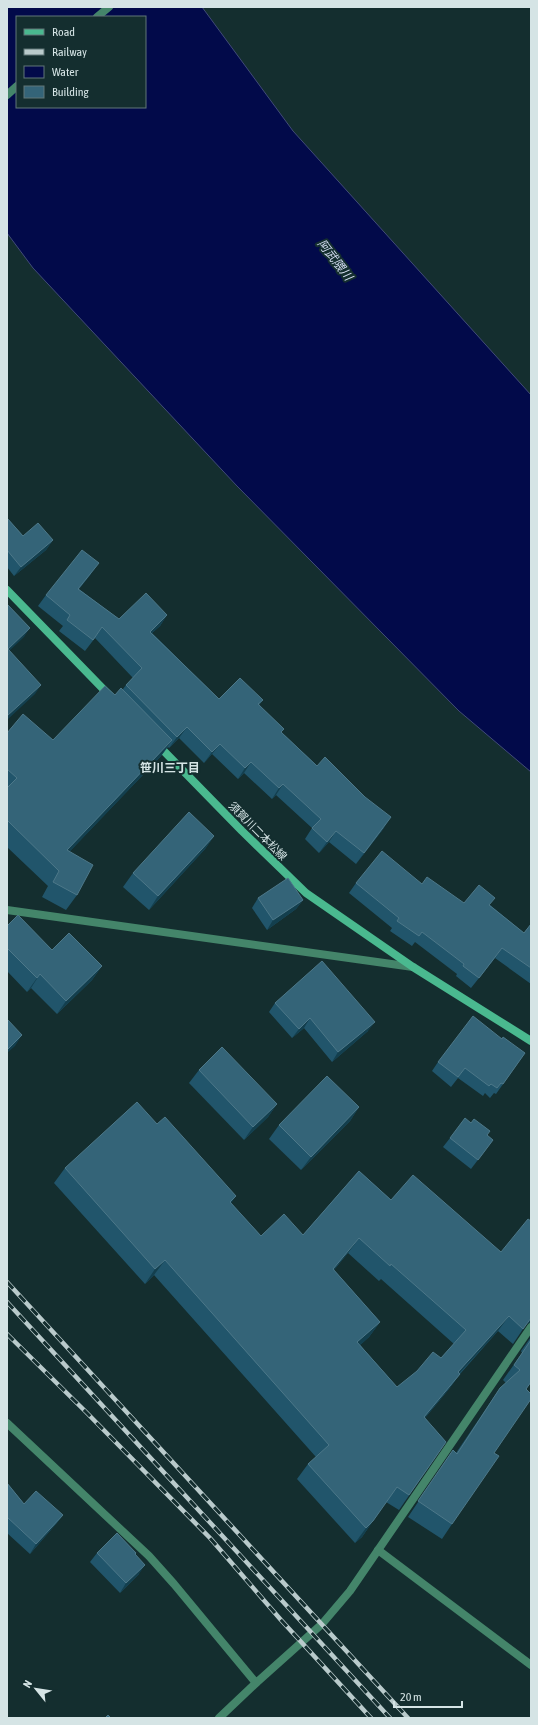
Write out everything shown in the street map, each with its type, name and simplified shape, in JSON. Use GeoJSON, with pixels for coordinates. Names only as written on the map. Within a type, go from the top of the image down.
{"type":"FeatureCollection","features":[{"type":"Feature","properties":{"kind":"main road"},"geometry":{"type":"LineString","coordinates":[[7,590],[116,702]]}},
{"type":"Feature","properties":{"kind":"main road","name":"須賀川二本松線"},"geometry":{"type":"LineString","coordinates":[[149,736],[242,831],[306,893],[413,967],[531,1041]]}},
{"type":"Feature","properties":{"kind":"street"},"geometry":{"type":"LineString","coordinates":[[98,16],[108,7]]}},
{"type":"Feature","properties":{"kind":"street"},"geometry":{"type":"LineString","coordinates":[[7,96],[16,87]]}},
{"type":"Feature","properties":{"kind":"street"},"geometry":{"type":"LineString","coordinates":[[7,910],[413,967]]}},
{"type":"Feature","properties":{"kind":"street"},"geometry":{"type":"LineString","coordinates":[[219,1718],[322,1624],[350,1591],[531,1327]]}},
{"type":"Feature","properties":{"kind":"street"},"geometry":{"type":"LineString","coordinates":[[7,1422],[149,1556],[256,1683]]}},
{"type":"Feature","properties":{"kind":"street"},"geometry":{"type":"LineString","coordinates":[[378,1550],[531,1665]]}},
{"type":"Feature","properties":{"kind":"water","name":"阿武隈川"},"geometry":{"type":"Polygon","coordinates":[[[7,7],[202,7],[293,131],[531,395],[531,772],[459,711],[237,486],[33,268],[7,233],[7,7]]]}},
{"type":"Feature","properties":{"kind":"building"},"geometry":{"type":"Polygon","coordinates":[[[7,518],[23,536],[38,523],[53,540],[21,567],[7,550],[7,518]]]}},
{"type":"Feature","properties":{"kind":"building"},"geometry":{"type":"Polygon","coordinates":[[[82,550],[99,563],[78,589],[119,619],[146,593],[167,615],[150,632],[219,699],[240,678],[263,700],[258,704],[284,729],[281,732],[317,766],[325,757],[365,797],[391,817],[364,853],[336,831],[327,842],[312,828],[321,819],[283,784],[279,788],[251,762],[245,768],[220,744],[212,752],[187,727],[177,737],[126,685],[142,668],[102,627],[93,640],[67,620],[70,615],[46,595],[82,550]]]}},
{"type":"Feature","properties":{"kind":"building"},"geometry":{"type":"Polygon","coordinates":[[[7,604],[30,628],[8,649],[41,685],[7,716],[7,604]]]}},
{"type":"Feature","properties":{"kind":"building"},"geometry":{"type":"Polygon","coordinates":[[[105,686],[115,695],[121,688],[172,740],[67,850],[93,865],[77,895],[53,882],[59,871],[7,820],[7,788],[17,778],[7,769],[7,733],[23,714],[53,740],[105,686]]]}},
{"type":"Feature","properties":{"kind":"building"},"geometry":{"type":"Polygon","coordinates":[[[189,812],[214,836],[158,896],[133,873],[189,812]]]}},
{"type":"Feature","properties":{"kind":"building"},"geometry":{"type":"Polygon","coordinates":[[[382,851],[422,884],[427,877],[464,903],[479,885],[495,898],[489,905],[524,933],[531,924],[531,968],[502,948],[479,978],[463,966],[464,964],[422,932],[419,936],[397,921],[399,918],[356,883],[382,851]]]}},
{"type":"Feature","properties":{"kind":"building"},"geometry":{"type":"Polygon","coordinates":[[[288,878],[303,900],[273,920],[258,898],[288,878]]]}},
{"type":"Feature","properties":{"kind":"building"},"geometry":{"type":"Polygon","coordinates":[[[18,915],[52,950],[69,933],[102,966],[66,1001],[40,974],[37,978],[7,948],[7,926],[18,915]]]}},
{"type":"Feature","properties":{"kind":"building"},"geometry":{"type":"Polygon","coordinates":[[[322,961],[375,1022],[338,1052],[310,1018],[299,1029],[275,1003],[322,961]]]}},
{"type":"Feature","properties":{"kind":"building"},"geometry":{"type":"Polygon","coordinates":[[[473,1016],[502,1039],[503,1037],[525,1053],[503,1084],[501,1083],[497,1088],[491,1084],[489,1086],[465,1068],[458,1077],[438,1062],[473,1016]]]}},
{"type":"Feature","properties":{"kind":"building"},"geometry":{"type":"Polygon","coordinates":[[[7,1019],[22,1035],[7,1050],[7,1019]]]}},
{"type":"Feature","properties":{"kind":"building"},"geometry":{"type":"Polygon","coordinates":[[[222,1047],[277,1104],[253,1127],[199,1070],[222,1047]]]}},
{"type":"Feature","properties":{"kind":"building"},"geometry":{"type":"Polygon","coordinates":[[[327,1076],[359,1107],[311,1157],[279,1125],[327,1076]]]}},
{"type":"Feature","properties":{"kind":"building"},"geometry":{"type":"Polygon","coordinates":[[[137,1102],[157,1124],[165,1117],[236,1196],[230,1202],[261,1236],[284,1214],[303,1235],[359,1171],[391,1200],[413,1175],[501,1252],[528,1219],[531,1221],[531,1318],[523,1329],[509,1316],[458,1372],[460,1374],[424,1417],[446,1442],[409,1495],[397,1487],[373,1521],[366,1528],[308,1464],[329,1445],[165,1260],[155,1269],[65,1168],[137,1102]],[[359,1238],[333,1269],[380,1322],[357,1342],[397,1387],[417,1371],[433,1352],[441,1358],[466,1330],[391,1264],[390,1266],[359,1238]]]}},
{"type":"Feature","properties":{"kind":"building"},"geometry":{"type":"Polygon","coordinates":[[[465,1118],[471,1123],[474,1119],[490,1131],[487,1135],[493,1140],[478,1160],[450,1138],[465,1118]]]}},
{"type":"Feature","properties":{"kind":"building"},"geometry":{"type":"Polygon","coordinates":[[[531,1340],[531,1382],[526,1389],[531,1394],[531,1399],[494,1453],[499,1456],[452,1524],[418,1501],[453,1450],[457,1454],[500,1388],[520,1370],[514,1365],[531,1340]]]}},
{"type":"Feature","properties":{"kind":"building"},"geometry":{"type":"Polygon","coordinates":[[[7,1483],[24,1504],[36,1491],[63,1515],[36,1544],[7,1517],[7,1483]]]}},
{"type":"Feature","properties":{"kind":"building"},"geometry":{"type":"Polygon","coordinates":[[[117,1533],[145,1565],[126,1583],[97,1553],[117,1533]]]}},
{"type":"Feature","properties":{"kind":"railway"},"geometry":{"type":"LineString","coordinates":[[7,1282],[408,1718]]}},
{"type":"Feature","properties":{"kind":"railway"},"geometry":{"type":"LineString","coordinates":[[7,1302],[390,1718]]}},
{"type":"Feature","properties":{"kind":"railway"},"geometry":{"type":"LineString","coordinates":[[7,1334],[210,1538],[281,1620],[371,1718]]}},
{"type":"Feature","properties":{"kind":"district","name":"笹川三丁目"},"geometry":{"type":"Point","coordinates":[170,768]}}]}
